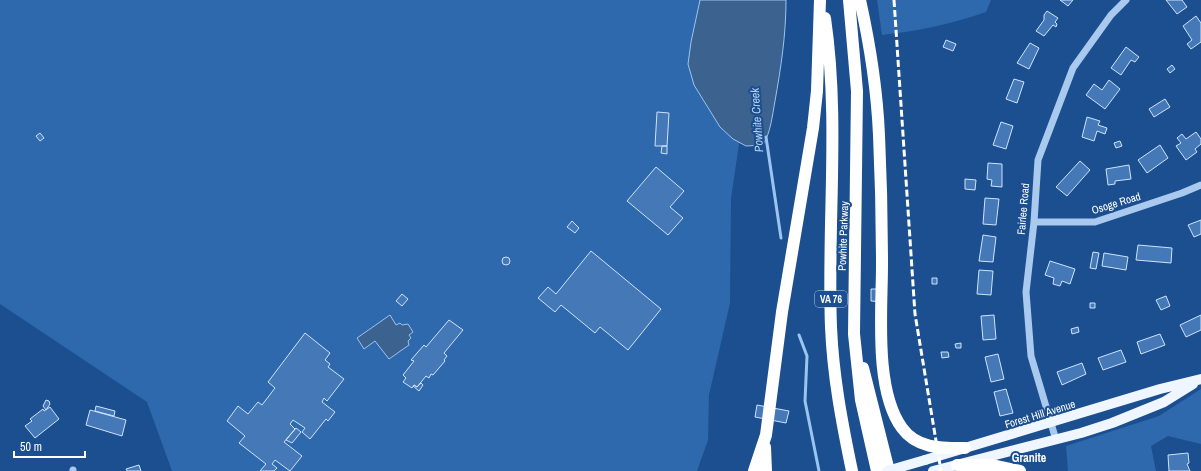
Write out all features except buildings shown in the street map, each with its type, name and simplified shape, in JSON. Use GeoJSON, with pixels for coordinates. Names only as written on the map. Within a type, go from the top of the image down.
{"type":"FeatureCollection","features":[{"type":"Feature","properties":{"kind":"highway"},"geometry":{"type":"LineString","coordinates":[[766,471],[765,440],[782,312],[813,128],[817,91],[821,0]]}},
{"type":"Feature","properties":{"kind":"highway","name":"Powhite Parkway"},"geometry":{"type":"LineString","coordinates":[[821,0],[827,28],[831,102],[831,326],[833,361],[837,396],[852,471]]}},
{"type":"Feature","properties":{"kind":"highway","name":"Powhite Parkway"},"geometry":{"type":"LineString","coordinates":[[849,0],[857,91],[854,334],[861,400],[877,471]]}},
{"type":"Feature","properties":{"kind":"highway"},"geometry":{"type":"LineString","coordinates":[[860,0],[871,51],[877,111],[882,264],[882,337],[887,390],[895,415],[907,433],[930,447],[965,448]]}},
{"type":"Feature","properties":{"kind":"highway"},"geometry":{"type":"LineString","coordinates":[[854,334],[888,471]]}},
{"type":"Feature","properties":{"kind":"highway"},"geometry":{"type":"LineString","coordinates":[[754,471],[765,440]]}},
{"type":"Feature","properties":{"kind":"highway"},"geometry":{"type":"LineString","coordinates":[[957,465],[991,465],[1020,471]]}},
{"type":"Feature","properties":{"kind":"main road","name":"Forest Hill Avenue"},"geometry":{"type":"LineString","coordinates":[[888,471],[1160,389],[1201,380]]}},
{"type":"Feature","properties":{"kind":"main road","name":"Forest Hill Avenue"},"geometry":{"type":"LineString","coordinates":[[933,471],[1056,440],[1112,423],[1164,402],[1201,380]]}},
{"type":"Feature","properties":{"kind":"street","name":"Fairlee Road"},"geometry":{"type":"LineString","coordinates":[[1056,440],[1031,356],[1026,292],[1034,222],[1038,160],[1073,68],[1111,15],[1126,0]]}},
{"type":"Feature","properties":{"kind":"street","name":"Osoge Road"},"geometry":{"type":"LineString","coordinates":[[1034,222],[1095,222],[1182,193],[1201,185]]}},
{"type":"Feature","properties":{"kind":"shaded area"},"geometry":{"type":"Polygon","coordinates":[[[0,0],[749,0],[749,77],[731,198],[730,303],[709,395],[708,440],[697,471],[172,471],[147,402],[0,304],[0,0]]]}},
{"type":"Feature","properties":{"kind":"shaded area"},"geometry":{"type":"Polygon","coordinates":[[[877,0],[991,0],[986,12],[935,26],[882,35],[877,0]]]}},
{"type":"Feature","properties":{"kind":"shaded area"},"geometry":{"type":"Polygon","coordinates":[[[1201,389],[1201,444],[1168,436],[1151,446],[1156,471],[1068,471],[1066,446],[1159,416],[1201,389]]]}},
{"type":"Feature","properties":{"kind":"water"},"geometry":{"type":"Polygon","coordinates":[[[700,0],[786,0],[784,38],[779,76],[771,124],[763,145],[746,146],[733,139],[720,127],[694,85],[688,64],[700,0]]]}},
{"type":"Feature","properties":{"kind":"water"},"geometry":{"type":"Polygon","coordinates":[[[390,315],[396,325],[400,323],[402,325],[408,324],[413,332],[409,335],[411,338],[408,341],[409,345],[389,359],[375,341],[364,349],[357,338],[390,315]]]}},
{"type":"Feature","properties":{"kind":"waterway","name":"Powhite Creek"},"geometry":{"type":"LineString","coordinates":[[766,137],[781,238]]}},
{"type":"Feature","properties":{"kind":"waterway","name":"Powhite Creek"},"geometry":{"type":"LineString","coordinates":[[799,335],[807,356],[805,401],[819,471]]}},
{"type":"Feature","properties":{"kind":"railway"},"geometry":{"type":"LineString","coordinates":[[894,0],[915,314],[941,471]]}},
{"type":"Feature","properties":{"kind":"district","name":"Granite"},"geometry":{"type":"Point","coordinates":[1029,458]}}]}
